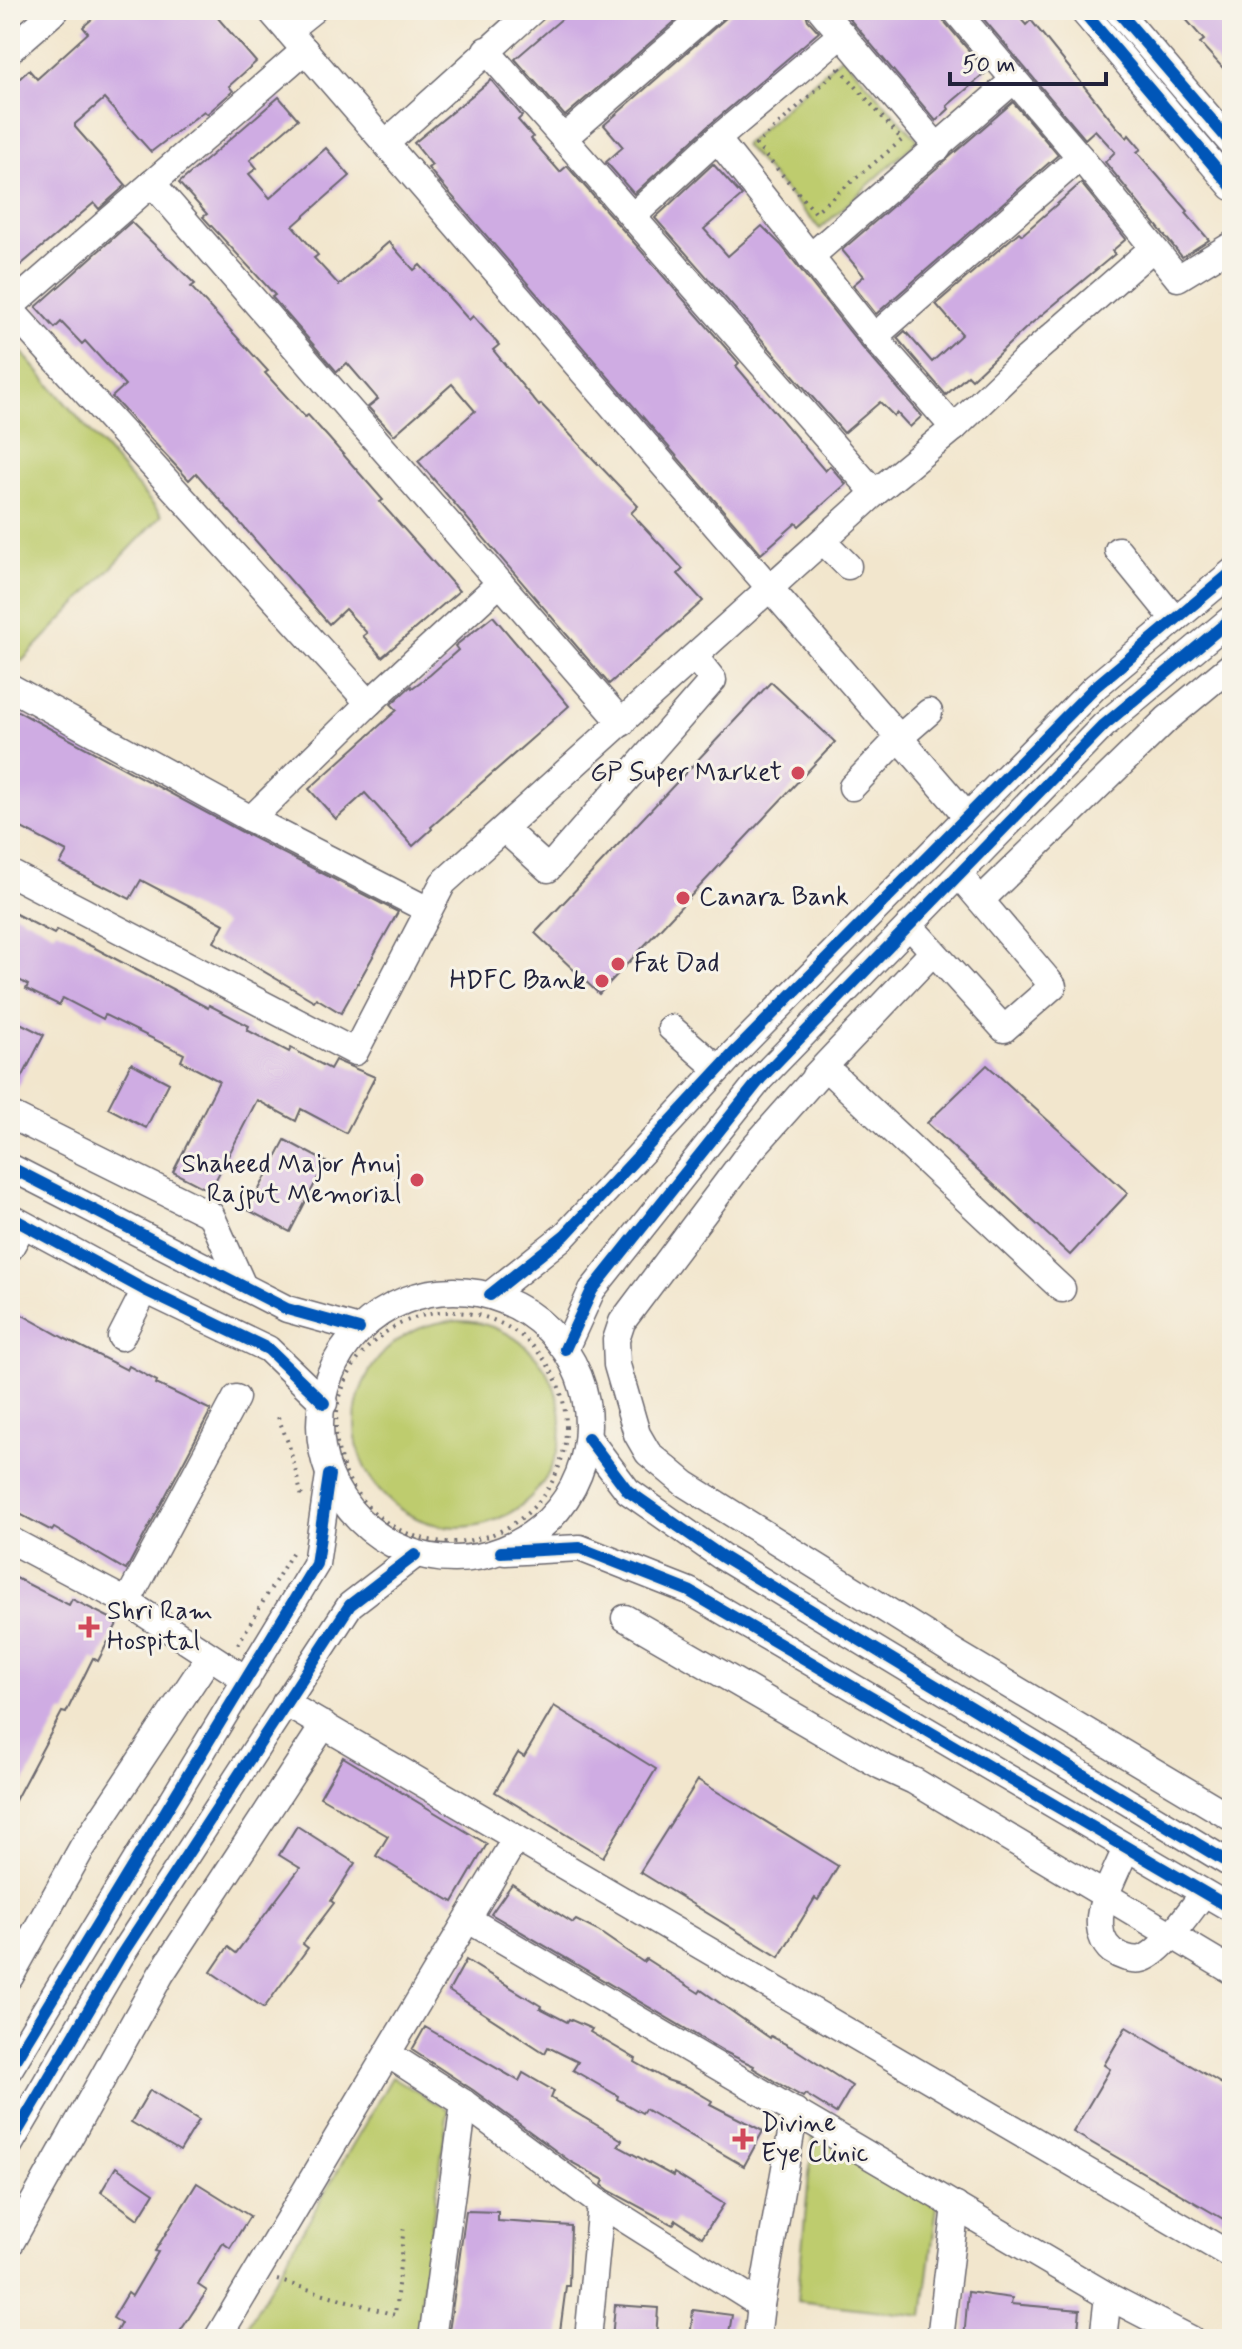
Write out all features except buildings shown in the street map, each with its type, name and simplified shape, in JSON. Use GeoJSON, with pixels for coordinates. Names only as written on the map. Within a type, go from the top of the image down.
{"type":"FeatureCollection","features":[{"type":"Feature","properties":{"kind":"street"},"geometry":{"type":"LineString","coordinates":[[10,50],[56,10]]}},
{"type":"Feature","properties":{"kind":"street"},"geometry":{"type":"LineString","coordinates":[[270,10],[967,816]]}},
{"type":"Feature","properties":{"kind":"street"},"geometry":{"type":"LineString","coordinates":[[313,10],[296,40],[152,183],[10,308],[369,703]]}},
{"type":"Feature","properties":{"kind":"street"},"geometry":{"type":"LineString","coordinates":[[386,143],[533,10]]}},
{"type":"Feature","properties":{"kind":"street"},"geometry":{"type":"LineString","coordinates":[[565,137],[712,10]]}},
{"type":"Feature","properties":{"kind":"street"},"geometry":{"type":"LineString","coordinates":[[821,10],[938,148]]}},
{"type":"Feature","properties":{"kind":"street"},"geometry":{"type":"LineString","coordinates":[[955,10],[1178,278],[1232,245]]}},
{"type":"Feature","properties":{"kind":"street"},"geometry":{"type":"LineString","coordinates":[[1082,10],[1232,187]]}},
{"type":"Feature","properties":{"kind":"street"},"geometry":{"type":"LineString","coordinates":[[1117,10],[1232,144]]}},
{"type":"Feature","properties":{"kind":"street"},"geometry":{"type":"LineString","coordinates":[[633,216],[717,139],[842,34]]}},
{"type":"Feature","properties":{"kind":"street"},"geometry":{"type":"LineString","coordinates":[[486,50],[875,493]]}},
{"type":"Feature","properties":{"kind":"street"},"geometry":{"type":"LineString","coordinates":[[810,257],[1014,80]]}},
{"type":"Feature","properties":{"kind":"street"},"geometry":{"type":"LineString","coordinates":[[717,139],[874,337],[954,428]]}},
{"type":"Feature","properties":{"kind":"street"},"geometry":{"type":"LineString","coordinates":[[874,337],[1080,157]]}},
{"type":"Feature","properties":{"kind":"street"},"geometry":{"type":"LineString","coordinates":[[152,183],[622,723]]}},
{"type":"Feature","properties":{"kind":"street"},"geometry":{"type":"LineString","coordinates":[[10,873],[355,1052],[443,883],[875,493],[954,428],[1025,360],[1153,248]]}},
{"type":"Feature","properties":{"kind":"street"},"geometry":{"type":"LineString","coordinates":[[823,541],[848,566]]}},
{"type":"Feature","properties":{"kind":"street"},"geometry":{"type":"LineString","coordinates":[[1118,550],[1175,620]]}},
{"type":"Feature","properties":{"kind":"street"},"geometry":{"type":"LineString","coordinates":[[490,1295],[565,1235],[718,1069],[1095,687],[1232,572]]}},
{"type":"Feature","properties":{"kind":"street"},"geometry":{"type":"LineString","coordinates":[[251,819],[369,703],[500,583]]}},
{"type":"Feature","properties":{"kind":"street"},"geometry":{"type":"LineString","coordinates":[[565,1349],[592,1290],[761,1078],[1104,725],[1232,618]]}},
{"type":"Feature","properties":{"kind":"street"},"geometry":{"type":"LineString","coordinates":[[504,829],[548,869],[713,680],[695,657]]}},
{"type":"Feature","properties":{"kind":"street"},"geometry":{"type":"LineString","coordinates":[[981,900],[1167,719],[1232,665]]}},
{"type":"Feature","properties":{"kind":"street"},"geometry":{"type":"LineString","coordinates":[[10,687],[251,819],[428,910]]}},
{"type":"Feature","properties":{"kind":"street"},"geometry":{"type":"LineString","coordinates":[[852,787],[929,712]]}},
{"type":"Feature","properties":{"kind":"street"},"geometry":{"type":"LineString","coordinates":[[909,925],[1004,1029],[1053,986],[959,875]]}},
{"type":"Feature","properties":{"kind":"street"},"geometry":{"type":"LineString","coordinates":[[933,952],[752,1149],[622,1322],[616,1340],[617,1365],[637,1434],[648,1453],[685,1484],[995,1677],[1232,1818]]}},
{"type":"Feature","properties":{"kind":"street"},"geometry":{"type":"LineString","coordinates":[[671,1028],[718,1069]]}},
{"type":"Feature","properties":{"kind":"street"},"geometry":{"type":"LineString","coordinates":[[786,1052],[820,1072],[1062,1289]]}},
{"type":"Feature","properties":{"kind":"street"},"geometry":{"type":"LineString","coordinates":[[10,1115],[211,1215],[243,1286]]}},
{"type":"Feature","properties":{"kind":"street"},"geometry":{"type":"LineString","coordinates":[[10,1167],[287,1309],[359,1329]]}},
{"type":"Feature","properties":{"kind":"street"},"geometry":{"type":"LineString","coordinates":[[10,1248],[17,1221],[145,1290],[268,1349],[324,1403]]}},
{"type":"Feature","properties":{"kind":"street"},"geometry":{"type":"LineString","coordinates":[[121,1337],[145,1290]]}},
{"type":"Feature","properties":{"kind":"street"},"geometry":{"type":"LineString","coordinates":[[10,2068],[316,1564],[329,1475],[319,1426],[328,1376],[359,1329],[397,1302],[423,1293],[455,1290],[490,1295],[531,1314],[565,1349],[579,1373],[586,1396],[588,1438],[574,1487],[542,1528],[501,1552]]}},
{"type":"Feature","properties":{"kind":"street"},"geometry":{"type":"LineString","coordinates":[[127,1602],[236,1398]]}},
{"type":"Feature","properties":{"kind":"street"},"geometry":{"type":"LineString","coordinates":[[588,1438],[628,1491],[721,1556],[1232,1865]]}},
{"type":"Feature","properties":{"kind":"street"},"geometry":{"type":"LineString","coordinates":[[329,1475],[353,1514],[377,1536],[415,1555],[450,1560],[501,1552],[580,1548],[689,1591],[1232,1909]]}},
{"type":"Feature","properties":{"kind":"street"},"geometry":{"type":"LineString","coordinates":[[10,1540],[127,1602],[247,1680]]}},
{"type":"Feature","properties":{"kind":"street"},"geometry":{"type":"LineString","coordinates":[[10,2144],[120,1957],[350,1605],[415,1555]]}},
{"type":"Feature","properties":{"kind":"street"},"geometry":{"type":"LineString","coordinates":[[625,1618],[881,1766],[914,1781],[1232,1971]]}},
{"type":"Feature","properties":{"kind":"street"},"geometry":{"type":"LineString","coordinates":[[10,1977],[82,1848],[209,1657]]}},
{"type":"Feature","properties":{"kind":"street"},"geometry":{"type":"LineString","coordinates":[[285,1703],[1232,2256]]}},
{"type":"Feature","properties":{"kind":"street"},"geometry":{"type":"LineString","coordinates":[[10,2244],[161,1974],[324,1725]]}},
{"type":"Feature","properties":{"kind":"street"},"geometry":{"type":"LineString","coordinates":[[217,2339],[516,1838]]}},
{"type":"Feature","properties":{"kind":"street"},"geometry":{"type":"LineString","coordinates":[[1126,1848],[1100,1915],[1100,1929],[1110,1950],[1129,1959],[1140,1959],[1157,1949],[1204,1893]]}},
{"type":"Feature","properties":{"kind":"street"},"geometry":{"type":"LineString","coordinates":[[469,1920],[1108,2296],[1191,2339]]}},
{"type":"Feature","properties":{"kind":"street"},"geometry":{"type":"LineString","coordinates":[[388,2054],[464,2103],[601,2204],[761,2305]]}},
{"type":"Feature","properties":{"kind":"street"},"geometry":{"type":"LineString","coordinates":[[432,2339],[464,2103]]}},
{"type":"Feature","properties":{"kind":"street"},"geometry":{"type":"LineString","coordinates":[[757,2339],[795,2111]]}},
{"type":"Feature","properties":{"kind":"street"},"geometry":{"type":"LineString","coordinates":[[588,2339],[601,2204]]}},
{"type":"Feature","properties":{"kind":"street"},"geometry":{"type":"LineString","coordinates":[[940,2339],[956,2206]]}},
{"type":"Feature","properties":{"kind":"street"},"geometry":{"type":"LineString","coordinates":[[1103,2339],[1108,2296]]}},
{"type":"Feature","properties":{"kind":"path"},"geometry":{"type":"LineString","coordinates":[[840,68],[902,140],[815,212],[756,145],[840,68]]}},
{"type":"Feature","properties":{"kind":"path"},"geometry":{"type":"LineString","coordinates":[[432,1312],[470,1312],[506,1325],[537,1349],[557,1381],[566,1419],[563,1456],[547,1491],[521,1519],[488,1537],[450,1543],[413,1536],[380,1518],[354,1490],[338,1455],[335,1417],[345,1379],[366,1347],[396,1324],[432,1312]]}},
{"type":"Feature","properties":{"kind":"path"},"geometry":{"type":"LineString","coordinates":[[278,1417],[289,1445],[303,1509]]}},
{"type":"Feature","properties":{"kind":"path"},"geometry":{"type":"LineString","coordinates":[[235,1649],[299,1541]]}},
{"type":"Feature","properties":{"kind":"path"},"geometry":{"type":"LineString","coordinates":[[284,2268],[277,2281],[395,2315],[404,2225]]}},
{"type":"Feature","properties":{"kind":"green space"},"geometry":{"type":"Polygon","coordinates":[[[842,56],[918,140],[820,229],[744,145],[842,56]]]}},
{"type":"Feature","properties":{"kind":"green space"},"geometry":{"type":"Polygon","coordinates":[[[18,348],[162,515],[22,661],[10,654],[10,363],[18,348]]]}},
{"type":"Feature","properties":{"kind":"green space"},"geometry":{"type":"Polygon","coordinates":[[[458,1321],[497,1329],[531,1351],[553,1385],[561,1424],[553,1463],[531,1497],[497,1519],[458,1527],[419,1519],[385,1497],[363,1463],[355,1424],[363,1385],[385,1351],[419,1329],[458,1321]]]}},
{"type":"Feature","properties":{"kind":"green space"},"geometry":{"type":"Polygon","coordinates":[[[392,2077],[448,2110],[416,2339],[240,2339],[392,2077]]]}},
{"type":"Feature","properties":{"kind":"green space"},"geometry":{"type":"Polygon","coordinates":[[[813,2134],[937,2207],[923,2316],[797,2301],[813,2134]]]}},
{"type":"Feature","properties":{"kind":"cycle path"},"geometry":{"type":"LineString","coordinates":[[1082,10],[1232,187]]}},
{"type":"Feature","properties":{"kind":"cycle path"},"geometry":{"type":"LineString","coordinates":[[1117,10],[1232,144]]}},
{"type":"Feature","properties":{"kind":"cycle path"},"geometry":{"type":"LineString","coordinates":[[490,1295],[565,1235],[733,1054],[1095,687],[1232,572]]}},
{"type":"Feature","properties":{"kind":"cycle path"},"geometry":{"type":"LineString","coordinates":[[565,1349],[592,1290],[761,1078],[1104,725],[1232,618]]}},
{"type":"Feature","properties":{"kind":"cycle path"},"geometry":{"type":"LineString","coordinates":[[10,1167],[287,1309],[359,1329]]}},
{"type":"Feature","properties":{"kind":"cycle path"},"geometry":{"type":"LineString","coordinates":[[10,1217],[145,1290],[268,1349],[324,1403]]}},
{"type":"Feature","properties":{"kind":"cycle path"},"geometry":{"type":"LineString","coordinates":[[588,1438],[628,1491],[721,1556],[1232,1865]]}},
{"type":"Feature","properties":{"kind":"cycle path"},"geometry":{"type":"LineString","coordinates":[[10,2068],[316,1564],[329,1475]]}},
{"type":"Feature","properties":{"kind":"cycle path"},"geometry":{"type":"LineString","coordinates":[[501,1552],[580,1548],[689,1591],[1232,1909]]}},
{"type":"Feature","properties":{"kind":"cycle path"},"geometry":{"type":"LineString","coordinates":[[10,2144],[120,1957],[350,1605],[415,1555]]}},
{"type":"Feature","properties":{"kind":"place","name":"GP Super Market"},"geometry":{"type":"Point","coordinates":[798,773]}},
{"type":"Feature","properties":{"kind":"place","name":"Canara Bank"},"geometry":{"type":"Point","coordinates":[683,898]}},
{"type":"Feature","properties":{"kind":"place","name":"Fat Dad"},"geometry":{"type":"Point","coordinates":[618,964]}},
{"type":"Feature","properties":{"kind":"place","name":"HDFC Bank"},"geometry":{"type":"Point","coordinates":[602,981]}},
{"type":"Feature","properties":{"kind":"place","name":"Shaheed Major Anuj Rajput Memorial"},"geometry":{"type":"Point","coordinates":[417,1180]}},
{"type":"Feature","properties":{"kind":"place","name":"Shri Ram Hospital"},"geometry":{"type":"Point","coordinates":[89,1627]}},
{"type":"Feature","properties":{"kind":"place","name":"Divine Eye Clinic"},"geometry":{"type":"Point","coordinates":[743,2139]}}]}
